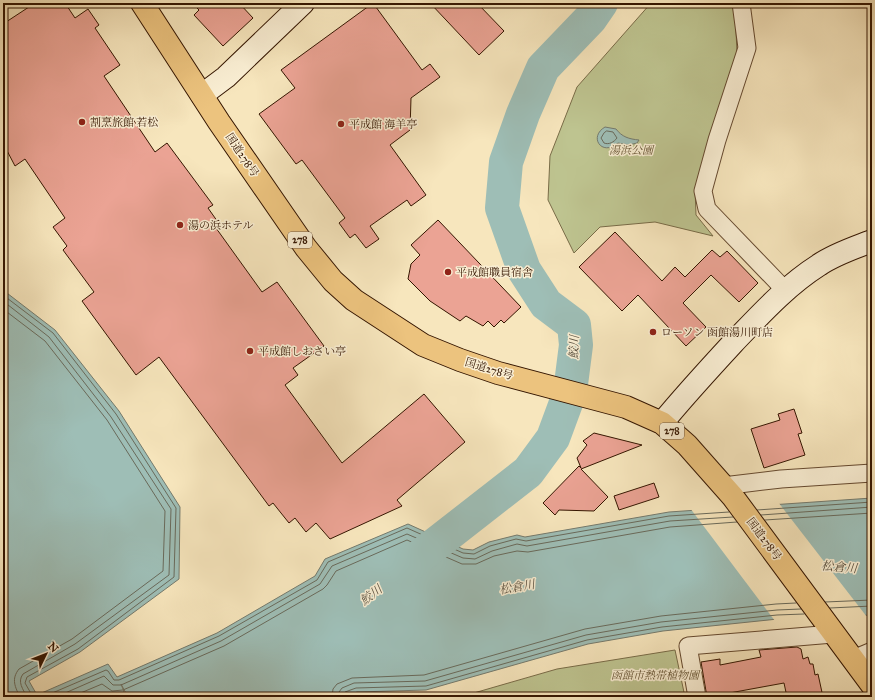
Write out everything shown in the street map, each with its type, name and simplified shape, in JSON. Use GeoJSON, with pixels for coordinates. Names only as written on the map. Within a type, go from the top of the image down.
{"type":"FeatureCollection","features":[{"type":"Feature","properties":{"kind":"highway","name":"国道278号"},"geometry":{"type":"LineString","coordinates":[[142,3],[202,95],[306,248],[333,281],[354,300],[424,344],[460,360],[498,373],[626,407],[662,423],[687,445],[728,492],[831,629],[862,655],[872,685]]}},
{"type":"Feature","properties":{"kind":"street"},"geometry":{"type":"LineString","coordinates":[[202,95],[226,77],[303,3]]}},
{"type":"Feature","properties":{"kind":"street"},"geometry":{"type":"LineString","coordinates":[[741,3],[747,48],[717,140],[703,191],[707,209],[785,290]]}},
{"type":"Feature","properties":{"kind":"street"},"geometry":{"type":"LineString","coordinates":[[662,423],[685,395],[785,290],[820,264],[850,249],[872,242]]}},
{"type":"Feature","properties":{"kind":"street"},"geometry":{"type":"LineString","coordinates":[[728,492],[780,479],[872,473]]}},
{"type":"Feature","properties":{"kind":"street"},"geometry":{"type":"LineString","coordinates":[[698,697],[688,646],[831,629]]}},
{"type":"Feature","properties":{"kind":"green space","name":"湯浜公園"},"geometry":{"type":"Polygon","coordinates":[[[651,3],[732,3],[735,8],[737,53],[695,188],[696,215],[713,236],[655,222],[600,227],[574,253],[548,200],[550,156],[577,87],[651,3]]]}},
{"type":"Feature","properties":{"kind":"green space","name":"函館市熱帯植物園"},"geometry":{"type":"Polygon","coordinates":[[[675,650],[685,697],[460,697],[557,669],[675,650]]]}},
{"type":"Feature","properties":{"kind":"water"},"geometry":{"type":"Polygon","coordinates":[[[605,127],[616,129],[626,137],[639,140],[637,143],[629,145],[618,143],[612,147],[602,147],[597,140],[600,131],[605,127]]]}},
{"type":"Feature","properties":{"kind":"water","name":"松倉川"},"geometry":{"type":"Polygon","coordinates":[[[3,290],[55,330],[119,411],[180,507],[179,579],[80,652],[29,681],[37,695],[108,664],[117,677],[217,633],[315,576],[325,559],[408,524],[463,549],[473,550],[489,542],[517,535],[525,537],[669,512],[872,498],[872,615],[778,619],[663,631],[588,644],[426,690],[357,692],[342,697],[128,697],[121,684],[126,697],[3,697],[3,290]]]}},
{"type":"Feature","properties":{"kind":"pier"},"geometry":{"type":"Polygon","coordinates":[[[778,502],[867,617],[775,621],[690,508],[778,502]]]}},
{"type":"Feature","properties":{"kind":"building"},"geometry":{"type":"Polygon","coordinates":[[[35,3],[65,3],[75,18],[88,9],[99,25],[95,28],[120,65],[104,76],[155,152],[167,143],[213,205],[208,208],[220,225],[216,228],[262,292],[277,282],[324,346],[293,368],[298,375],[285,385],[342,463],[424,394],[465,442],[397,500],[402,506],[330,539],[316,523],[306,532],[295,518],[289,523],[273,503],[269,506],[159,357],[136,375],[82,301],[94,292],[63,250],[67,246],[53,227],[65,218],[25,159],[15,166],[3,143],[3,24],[35,3]]]}},
{"type":"Feature","properties":{"kind":"building"},"geometry":{"type":"Polygon","coordinates":[[[192,3],[239,3],[253,18],[223,46],[194,15],[199,10],[192,3]]]}},
{"type":"Feature","properties":{"kind":"building"},"geometry":{"type":"Polygon","coordinates":[[[373,3],[422,70],[430,64],[440,77],[411,98],[410,130],[390,145],[426,195],[411,206],[407,200],[370,226],[379,239],[366,248],[355,234],[350,238],[339,223],[345,218],[302,160],[296,164],[259,114],[295,88],[281,70],[373,3]]]}},
{"type":"Feature","properties":{"kind":"building"},"geometry":{"type":"Polygon","coordinates":[[[430,3],[477,3],[504,31],[479,55],[430,3]]]}},
{"type":"Feature","properties":{"kind":"building","name":"平成館職員宿舎"},"geometry":{"type":"Polygon","coordinates":[[[438,220],[521,307],[504,323],[501,320],[494,327],[488,321],[483,326],[466,316],[460,321],[430,301],[408,279],[411,264],[420,255],[411,245],[438,220]]]}},
{"type":"Feature","properties":{"kind":"building"},"geometry":{"type":"Polygon","coordinates":[[[615,232],[662,281],[675,267],[685,277],[712,250],[720,257],[727,251],[758,283],[739,302],[711,275],[683,303],[706,327],[686,346],[638,295],[622,311],[579,267],[615,232]]]}},
{"type":"Feature","properties":{"kind":"building"},"geometry":{"type":"Polygon","coordinates":[[[794,409],[802,433],[798,434],[805,455],[764,468],[751,429],[780,420],[778,414],[794,409]]]}},
{"type":"Feature","properties":{"kind":"building"},"geometry":{"type":"Polygon","coordinates":[[[594,433],[642,445],[581,469],[608,497],[594,511],[559,510],[555,515],[543,503],[579,466],[581,468],[577,458],[587,445],[583,441],[594,433]]]}},
{"type":"Feature","properties":{"kind":"building"},"geometry":{"type":"Polygon","coordinates":[[[654,483],[659,497],[619,510],[614,496],[654,483]]]}},
{"type":"Feature","properties":{"kind":"building"},"geometry":{"type":"Polygon","coordinates":[[[797,647],[801,649],[803,659],[808,657],[810,664],[813,664],[815,675],[818,674],[823,697],[787,697],[784,683],[724,694],[725,697],[707,697],[701,662],[720,659],[720,665],[761,657],[759,650],[797,647]]]}},
{"type":"Feature","properties":{"kind":"waterway","name":"鮫川"},"geometry":{"type":"LineString","coordinates":[[405,568],[528,472],[553,438],[570,392],[576,345],[574,325],[546,304],[524,270],[502,208],[506,162],[523,114],[543,68],[590,19],[601,3]]}},
{"type":"Feature","properties":{"kind":"place","name":"割烹旅館 若松"},"geometry":{"type":"Point","coordinates":[82,122]}},
{"type":"Feature","properties":{"kind":"place","name":"平成館 海羊亭"},"geometry":{"type":"Point","coordinates":[341,124]}},
{"type":"Feature","properties":{"kind":"place","name":"湯の浜ホテル"},"geometry":{"type":"Point","coordinates":[180,225]}},
{"type":"Feature","properties":{"kind":"place","name":"平成館職員宿舎"},"geometry":{"type":"Point","coordinates":[448,272]}},
{"type":"Feature","properties":{"kind":"place","name":"ローソン 函館湯川町店"},"geometry":{"type":"Point","coordinates":[653,332]}},
{"type":"Feature","properties":{"kind":"place","name":"平成館しおさい亭"},"geometry":{"type":"Point","coordinates":[250,351]}}]}
